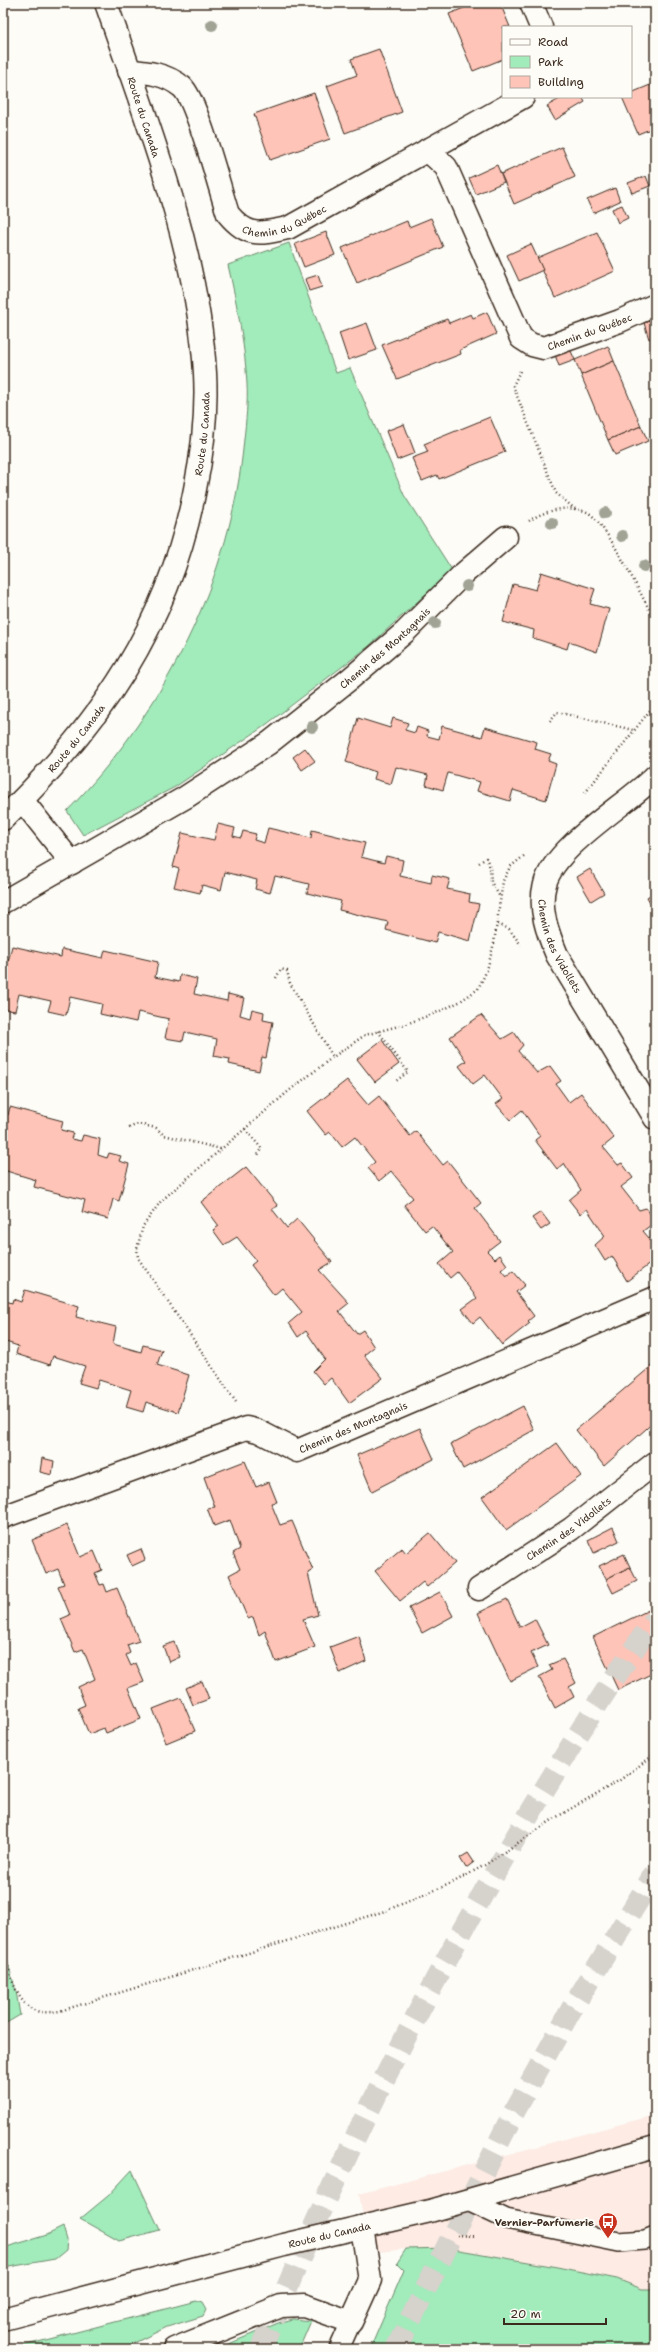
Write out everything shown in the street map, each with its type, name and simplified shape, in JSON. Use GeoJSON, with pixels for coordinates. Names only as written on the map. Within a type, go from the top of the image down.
{"type":"FeatureCollection","features":[{"type":"Feature","properties":{"kind":"street","name":"Route du Canada"},"geometry":{"type":"LineString","coordinates":[[3,819],[47,774],[105,703],[146,635],[174,570],[185,536],[200,468],[205,402],[205,374],[193,290],[168,192],[106,3]]}},
{"type":"Feature","properties":{"kind":"street"},"geometry":{"type":"LineString","coordinates":[[531,3],[540,26]]}},
{"type":"Feature","properties":{"kind":"street","name":"Chemin du Québec"},"geometry":{"type":"LineString","coordinates":[[129,71],[156,73],[182,87],[197,115],[228,214],[236,223],[253,234],[288,228],[521,98]]}},
{"type":"Feature","properties":{"kind":"street","name":"Chemin du Québec"},"geometry":{"type":"LineString","coordinates":[[427,150],[446,167],[521,338],[532,346],[544,348],[620,321],[655,305]]}},
{"type":"Feature","properties":{"kind":"street","name":"Chemin des Montagnais"},"geometry":{"type":"LineString","coordinates":[[3,902],[186,797],[268,743],[351,678],[399,637],[462,575],[506,537]]}},
{"type":"Feature","properties":{"kind":"street","name":"Chemin des Vidollets"},"geometry":{"type":"LineString","coordinates":[[655,776],[554,863],[544,885],[543,898],[547,929],[564,968],[655,1118]]}},
{"type":"Feature","properties":{"kind":"street"},"geometry":{"type":"LineString","coordinates":[[22,800],[72,863]]}},
{"type":"Feature","properties":{"kind":"street","name":"Chemin des Montagnais"},"geometry":{"type":"LineString","coordinates":[[246,1428],[258,1431],[297,1451],[655,1298]]}},
{"type":"Feature","properties":{"kind":"street"},"geometry":{"type":"LineString","coordinates":[[3,1517],[246,1428]]}},
{"type":"Feature","properties":{"kind":"street","name":"Chemin des Vidollets"},"geometry":{"type":"LineString","coordinates":[[478,1589],[571,1529],[655,1463]]}},
{"type":"Feature","properties":{"kind":"street","name":"Route du Canada"},"geometry":{"type":"LineString","coordinates":[[3,2319],[468,2201],[655,2147]]}},
{"type":"Feature","properties":{"kind":"street"},"geometry":{"type":"LineString","coordinates":[[174,2349],[281,2306],[304,2304],[351,2322],[370,2280],[362,2227]]}},
{"type":"Feature","properties":{"kind":"lane"},"geometry":{"type":"LineString","coordinates":[[468,2201],[506,2219],[619,2242],[645,2240],[655,2236]]}},
{"type":"Feature","properties":{"kind":"lane"},"geometry":{"type":"LineString","coordinates":[[339,2349],[351,2322]]}},
{"type":"Feature","properties":{"kind":"path"},"geometry":{"type":"LineString","coordinates":[[532,346],[513,386],[556,493],[576,510]]}},
{"type":"Feature","properties":{"kind":"path"},"geometry":{"type":"LineString","coordinates":[[506,537],[534,518],[547,512],[576,510],[587,512],[594,518],[611,542],[655,620]]}},
{"type":"Feature","properties":{"kind":"path"},"geometry":{"type":"LineString","coordinates":[[581,799],[633,730],[655,704]]}},
{"type":"Feature","properties":{"kind":"path"},"geometry":{"type":"LineString","coordinates":[[550,721],[557,712],[633,730]]}},
{"type":"Feature","properties":{"kind":"path"},"geometry":{"type":"LineString","coordinates":[[246,1428],[236,1401],[138,1258],[137,1250],[143,1226],[161,1200],[332,1057],[365,1036],[406,1024],[438,1012],[459,1002],[478,989],[487,970],[499,917],[500,897],[506,873],[510,867],[529,852]]}},
{"type":"Feature","properties":{"kind":"path"},"geometry":{"type":"LineString","coordinates":[[479,863],[486,858],[490,867],[491,882],[500,897]]}},
{"type":"Feature","properties":{"kind":"path"},"geometry":{"type":"LineString","coordinates":[[276,978],[281,970],[287,971],[290,982],[332,1057]]}},
{"type":"Feature","properties":{"kind":"path"},"geometry":{"type":"LineString","coordinates":[[378,1031],[408,1072],[396,1080]]}},
{"type":"Feature","properties":{"kind":"path"},"geometry":{"type":"LineString","coordinates":[[129,1128],[138,1124],[156,1128],[164,1135],[222,1149]]}},
{"type":"Feature","properties":{"kind":"path"},"geometry":{"type":"LineString","coordinates":[[245,1129],[262,1149],[258,1155]]}},
{"type":"Feature","properties":{"kind":"path"},"geometry":{"type":"LineString","coordinates":[[3,1947],[16,1991],[31,2009],[42,2012],[60,2011],[386,1911],[446,1886],[486,1865],[555,1818],[620,1780],[655,1754]]}},
{"type":"Feature","properties":{"kind":"shaded area"},"geometry":{"type":"Polygon","coordinates":[[[655,2115],[655,2289],[642,2289],[617,2279],[557,2267],[448,2248],[406,2249],[370,2253],[359,2194],[655,2115]]]}},
{"type":"Feature","properties":{"kind":"green space"},"geometry":{"type":"Polygon","coordinates":[[[289,243],[336,373],[350,368],[404,495],[452,570],[368,647],[263,727],[175,787],[83,835],[67,811],[102,772],[134,731],[162,686],[187,640],[208,592],[225,542],[237,491],[244,439],[247,398],[246,369],[242,339],[228,265],[289,243]]]}},
{"type":"Feature","properties":{"kind":"green space"},"geometry":{"type":"Polygon","coordinates":[[[3,1947],[16,1991],[20,2015],[3,2025],[3,1947]]]}},
{"type":"Feature","properties":{"kind":"green space"},"geometry":{"type":"Polygon","coordinates":[[[132,2170],[160,2230],[119,2241],[80,2219],[108,2196],[132,2170]]]}},
{"type":"Feature","properties":{"kind":"green space"},"geometry":{"type":"Polygon","coordinates":[[[63,2227],[67,2240],[66,2250],[55,2259],[3,2268],[3,2248],[47,2235],[63,2227]]]}},
{"type":"Feature","properties":{"kind":"green space"},"geometry":{"type":"Polygon","coordinates":[[[448,2248],[557,2267],[617,2279],[642,2289],[655,2289],[655,2349],[370,2349],[404,2270],[397,2263],[406,2249],[448,2248]]]}},
{"type":"Feature","properties":{"kind":"green space"},"geometry":{"type":"Polygon","coordinates":[[[196,2301],[202,2303],[206,2310],[203,2316],[167,2327],[122,2349],[11,2349],[196,2301]]]}},
{"type":"Feature","properties":{"kind":"green space"},"geometry":{"type":"Polygon","coordinates":[[[293,2319],[311,2321],[299,2349],[217,2349],[278,2323],[293,2319]]]}},
{"type":"Feature","properties":{"kind":"building"},"geometry":{"type":"Polygon","coordinates":[[[476,3],[500,3],[510,26],[502,26],[502,59],[473,71],[449,14],[476,3]]]}},
{"type":"Feature","properties":{"kind":"building"},"geometry":{"type":"Polygon","coordinates":[[[379,49],[402,112],[345,133],[327,86],[357,75],[351,59],[379,49]]]}},
{"type":"Feature","properties":{"kind":"building"},"geometry":{"type":"Polygon","coordinates":[[[655,83],[655,127],[638,134],[622,98],[632,98],[632,93],[655,83]]]}},
{"type":"Feature","properties":{"kind":"building"},"geometry":{"type":"Polygon","coordinates":[[[314,93],[330,139],[270,160],[254,114],[314,93]]]}},
{"type":"Feature","properties":{"kind":"building"},"geometry":{"type":"Polygon","coordinates":[[[561,98],[583,98],[585,102],[555,120],[547,106],[561,98]]]}},
{"type":"Feature","properties":{"kind":"building"},"geometry":{"type":"Polygon","coordinates":[[[562,147],[575,177],[514,204],[501,174],[562,147]]]}},
{"type":"Feature","properties":{"kind":"building"},"geometry":{"type":"Polygon","coordinates":[[[497,165],[504,182],[476,194],[469,178],[497,165]]]}},
{"type":"Feature","properties":{"kind":"building"},"geometry":{"type":"Polygon","coordinates":[[[646,176],[650,186],[632,193],[628,183],[646,176]]]}},
{"type":"Feature","properties":{"kind":"building"},"geometry":{"type":"Polygon","coordinates":[[[615,188],[620,201],[593,213],[587,200],[615,188]]]}},
{"type":"Feature","properties":{"kind":"building"},"geometry":{"type":"Polygon","coordinates":[[[622,205],[628,218],[618,223],[612,209],[622,205]]]}},
{"type":"Feature","properties":{"kind":"building"},"geometry":{"type":"Polygon","coordinates":[[[431,218],[443,247],[357,283],[342,248],[407,221],[409,227],[431,218]]]}},
{"type":"Feature","properties":{"kind":"building"},"geometry":{"type":"Polygon","coordinates":[[[326,232],[335,255],[304,267],[295,244],[326,232]]]}},
{"type":"Feature","properties":{"kind":"building"},"geometry":{"type":"Polygon","coordinates":[[[597,232],[615,271],[555,298],[537,258],[597,232]]]}},
{"type":"Feature","properties":{"kind":"building"},"geometry":{"type":"Polygon","coordinates":[[[531,244],[543,270],[519,281],[507,255],[531,244]]]}},
{"type":"Feature","properties":{"kind":"building"},"geometry":{"type":"Polygon","coordinates":[[[318,275],[322,287],[309,291],[305,279],[318,275]]]}},
{"type":"Feature","properties":{"kind":"building"},"geometry":{"type":"Polygon","coordinates":[[[487,312],[496,334],[460,350],[461,354],[397,379],[382,345],[447,319],[449,323],[471,314],[473,318],[487,312]]]}},
{"type":"Feature","properties":{"kind":"building"},"geometry":{"type":"Polygon","coordinates":[[[654,319],[655,336],[649,339],[644,323],[654,319]]]}},
{"type":"Feature","properties":{"kind":"building"},"geometry":{"type":"Polygon","coordinates":[[[367,323],[377,350],[348,360],[339,333],[367,323]]]}},
{"type":"Feature","properties":{"kind":"building"},"geometry":{"type":"Polygon","coordinates":[[[608,346],[614,361],[581,375],[575,360],[608,346]]]}},
{"type":"Feature","properties":{"kind":"building"},"geometry":{"type":"Polygon","coordinates":[[[570,349],[575,360],[559,366],[555,355],[570,349]]]}},
{"type":"Feature","properties":{"kind":"building"},"geometry":{"type":"Polygon","coordinates":[[[614,361],[641,426],[608,440],[581,375],[614,361]]]}},
{"type":"Feature","properties":{"kind":"building"},"geometry":{"type":"Polygon","coordinates":[[[490,417],[505,452],[439,479],[437,475],[422,481],[412,458],[428,452],[424,444],[490,417]]]}},
{"type":"Feature","properties":{"kind":"building"},"geometry":{"type":"Polygon","coordinates":[[[404,424],[415,453],[397,460],[386,431],[404,424]]]}},
{"type":"Feature","properties":{"kind":"building"},"geometry":{"type":"Polygon","coordinates":[[[641,426],[648,441],[615,455],[608,440],[641,426]]]}},
{"type":"Feature","properties":{"kind":"building"},"geometry":{"type":"Polygon","coordinates":[[[541,572],[595,589],[590,604],[609,609],[597,652],[569,642],[567,649],[533,638],[534,630],[503,622],[513,584],[536,590],[541,572]]]}},
{"type":"Feature","properties":{"kind":"building"},"geometry":{"type":"Polygon","coordinates":[[[358,718],[390,728],[393,718],[408,723],[405,730],[415,733],[417,727],[428,731],[427,736],[439,739],[442,726],[482,737],[485,727],[537,742],[535,749],[551,754],[548,761],[556,764],[546,800],[513,790],[510,801],[477,791],[480,782],[448,773],[443,790],[426,785],[428,775],[396,767],[391,784],[374,779],[376,772],[346,762],[358,718]]]}},
{"type":"Feature","properties":{"kind":"building"},"geometry":{"type":"Polygon","coordinates":[[[305,748],[315,761],[302,770],[293,757],[305,748]]]}},
{"type":"Feature","properties":{"kind":"building"},"geometry":{"type":"Polygon","coordinates":[[[218,824],[235,828],[233,836],[241,838],[243,831],[256,834],[254,840],[264,843],[268,828],[311,838],[312,830],[365,843],[361,857],[384,863],[386,856],[403,860],[400,876],[431,883],[432,875],[450,879],[447,889],[470,894],[469,902],[479,904],[470,941],[438,932],[435,943],[386,930],[388,922],[339,910],[341,901],[307,893],[309,884],[275,876],[270,893],[255,889],[257,880],[225,872],[221,890],[202,885],[200,893],[174,887],[179,869],[173,867],[182,833],[214,840],[218,824]]]}},
{"type":"Feature","properties":{"kind":"building"},"geometry":{"type":"Polygon","coordinates":[[[590,869],[604,893],[591,901],[577,877],[590,869]]]}},
{"type":"Feature","properties":{"kind":"building"},"geometry":{"type":"Polygon","coordinates":[[[655,892],[655,911],[647,897],[655,892]]]}},
{"type":"Feature","properties":{"kind":"building"},"geometry":{"type":"Polygon","coordinates":[[[12,946],[61,957],[62,949],[103,958],[105,950],[158,962],[155,977],[179,982],[180,975],[197,979],[194,994],[227,1001],[228,994],[244,998],[240,1015],[250,1018],[252,1009],[264,1012],[263,1020],[273,1022],[266,1058],[262,1057],[259,1071],[229,1064],[230,1059],[214,1056],[217,1039],[185,1032],[183,1041],[165,1038],[169,1019],[138,1012],[136,1022],[100,1014],[102,1004],[70,997],[66,1015],[48,1011],[51,1001],[19,994],[15,1011],[3,1009],[3,961],[8,962],[12,946]]]}},
{"type":"Feature","properties":{"kind":"building"},"geometry":{"type":"Polygon","coordinates":[[[481,1015],[502,1039],[514,1032],[523,1045],[518,1051],[537,1073],[550,1066],[561,1081],[556,1084],[569,1102],[581,1093],[614,1138],[603,1147],[618,1165],[622,1163],[633,1178],[621,1187],[639,1210],[646,1208],[655,1220],[655,1222],[643,1231],[655,1245],[655,1260],[627,1281],[612,1256],[605,1261],[595,1245],[605,1236],[587,1209],[580,1214],[569,1200],[581,1190],[564,1163],[557,1169],[535,1140],[540,1136],[522,1110],[510,1120],[496,1104],[503,1099],[485,1075],[473,1084],[459,1066],[466,1061],[450,1037],[481,1015]]]}},
{"type":"Feature","properties":{"kind":"building"},"geometry":{"type":"Polygon","coordinates":[[[382,1040],[399,1064],[375,1082],[357,1059],[382,1040]]]}},
{"type":"Feature","properties":{"kind":"building"},"geometry":{"type":"Polygon","coordinates":[[[347,1080],[368,1105],[379,1096],[410,1136],[416,1131],[443,1165],[448,1161],[481,1203],[475,1208],[500,1241],[487,1251],[495,1259],[500,1255],[507,1265],[501,1270],[506,1276],[513,1271],[525,1285],[516,1292],[534,1316],[528,1321],[530,1323],[502,1345],[480,1317],[473,1323],[462,1309],[477,1298],[457,1272],[450,1278],[439,1264],[453,1252],[432,1226],[425,1231],[404,1205],[413,1198],[391,1171],[379,1181],[368,1168],[375,1162],[355,1137],[342,1147],[330,1132],[326,1135],[307,1111],[347,1080]]]}},
{"type":"Feature","properties":{"kind":"building"},"geometry":{"type":"Polygon","coordinates":[[[10,1107],[63,1121],[61,1130],[73,1133],[71,1139],[81,1141],[83,1135],[100,1139],[98,1155],[107,1158],[109,1153],[121,1156],[119,1161],[129,1164],[119,1201],[113,1199],[108,1219],[82,1212],[85,1200],[34,1187],[36,1180],[3,1170],[3,1114],[8,1115],[10,1107]]]}},
{"type":"Feature","properties":{"kind":"building"},"geometry":{"type":"Polygon","coordinates":[[[246,1167],[278,1206],[272,1209],[287,1228],[297,1219],[332,1262],[319,1270],[349,1303],[339,1311],[357,1334],[363,1330],[374,1347],[364,1355],[383,1378],[349,1403],[331,1378],[324,1384],[313,1371],[325,1359],[306,1331],[298,1337],[289,1323],[302,1312],[282,1288],[274,1295],[251,1265],[256,1261],[237,1237],[224,1245],[213,1230],[219,1226],[201,1202],[246,1167]]]}},
{"type":"Feature","properties":{"kind":"building"},"geometry":{"type":"Polygon","coordinates":[[[541,1212],[550,1224],[541,1230],[532,1218],[541,1212]]]}},
{"type":"Feature","properties":{"kind":"building"},"geometry":{"type":"Polygon","coordinates":[[[25,1290],[79,1306],[76,1317],[116,1327],[113,1344],[141,1352],[143,1345],[162,1350],[157,1365],[189,1375],[178,1412],[146,1402],[143,1412],[126,1407],[131,1390],[99,1380],[96,1388],[79,1383],[85,1366],[53,1356],[50,1365],[16,1354],[18,1346],[3,1341],[3,1300],[12,1303],[13,1299],[21,1302],[25,1290]]]}},
{"type":"Feature","properties":{"kind":"building"},"geometry":{"type":"Polygon","coordinates":[[[655,1363],[655,1421],[604,1466],[576,1430],[655,1363]]]}},
{"type":"Feature","properties":{"kind":"building"},"geometry":{"type":"Polygon","coordinates":[[[523,1406],[534,1430],[463,1469],[451,1444],[523,1406]]]}},
{"type":"Feature","properties":{"kind":"building"},"geometry":{"type":"Polygon","coordinates":[[[420,1428],[434,1459],[372,1491],[357,1455],[420,1428]]]}},
{"type":"Feature","properties":{"kind":"building"},"geometry":{"type":"Polygon","coordinates":[[[557,1443],[581,1476],[506,1530],[482,1497],[557,1443]]]}},
{"type":"Feature","properties":{"kind":"building"},"geometry":{"type":"Polygon","coordinates":[[[42,1458],[54,1461],[52,1475],[40,1472],[42,1458]]]}},
{"type":"Feature","properties":{"kind":"building"},"geometry":{"type":"Polygon","coordinates":[[[245,1461],[256,1487],[269,1482],[277,1502],[271,1503],[280,1525],[292,1521],[313,1570],[308,1573],[318,1615],[303,1619],[315,1647],[276,1662],[265,1631],[259,1635],[253,1617],[248,1619],[229,1575],[240,1569],[233,1553],[240,1549],[230,1520],[214,1526],[207,1508],[215,1507],[204,1477],[245,1461]]]}},
{"type":"Feature","properties":{"kind":"building"},"geometry":{"type":"Polygon","coordinates":[[[67,1525],[80,1557],[94,1551],[102,1570],[95,1573],[100,1585],[104,1584],[107,1592],[117,1588],[139,1641],[127,1645],[130,1653],[126,1655],[131,1666],[136,1663],[144,1682],[128,1688],[141,1719],[106,1733],[104,1728],[89,1734],[78,1708],[85,1705],[78,1687],[95,1679],[83,1649],[75,1652],[61,1619],[70,1615],[58,1586],[64,1584],[58,1569],[46,1574],[32,1540],[67,1525]]]}},
{"type":"Feature","properties":{"kind":"building"},"geometry":{"type":"Polygon","coordinates":[[[613,1527],[619,1541],[594,1553],[588,1540],[613,1527]]]}},
{"type":"Feature","properties":{"kind":"building"},"geometry":{"type":"Polygon","coordinates":[[[430,1533],[455,1563],[427,1587],[423,1582],[400,1601],[375,1571],[402,1548],[406,1553],[430,1533]]]}},
{"type":"Feature","properties":{"kind":"building"},"geometry":{"type":"Polygon","coordinates":[[[141,1549],[145,1560],[132,1566],[127,1555],[141,1549]]]}},
{"type":"Feature","properties":{"kind":"building"},"geometry":{"type":"Polygon","coordinates":[[[624,1554],[630,1567],[606,1579],[599,1566],[624,1554]]]}},
{"type":"Feature","properties":{"kind":"building"},"geometry":{"type":"Polygon","coordinates":[[[630,1567],[637,1581],[613,1593],[606,1579],[630,1567]]]}},
{"type":"Feature","properties":{"kind":"building"},"geometry":{"type":"Polygon","coordinates":[[[440,1592],[453,1616],[422,1633],[409,1608],[440,1592]]]}},
{"type":"Feature","properties":{"kind":"building"},"geometry":{"type":"Polygon","coordinates":[[[507,1599],[520,1627],[535,1619],[548,1645],[531,1653],[538,1667],[510,1681],[478,1613],[507,1599]]]}},
{"type":"Feature","properties":{"kind":"building"},"geometry":{"type":"Polygon","coordinates":[[[655,1607],[655,1672],[618,1690],[593,1637],[655,1607]]]}},
{"type":"Feature","properties":{"kind":"building"},"geometry":{"type":"Polygon","coordinates":[[[359,1636],[366,1661],[340,1673],[330,1647],[359,1636]]]}},
{"type":"Feature","properties":{"kind":"building"},"geometry":{"type":"Polygon","coordinates":[[[174,1642],[180,1657],[169,1662],[163,1646],[174,1642]]]}},
{"type":"Feature","properties":{"kind":"building"},"geometry":{"type":"Polygon","coordinates":[[[563,1659],[576,1683],[569,1687],[574,1697],[555,1708],[539,1677],[552,1670],[549,1665],[563,1659]]]}},
{"type":"Feature","properties":{"kind":"building"},"geometry":{"type":"Polygon","coordinates":[[[202,1681],[209,1699],[193,1705],[186,1688],[202,1681]]]}},
{"type":"Feature","properties":{"kind":"building"},"geometry":{"type":"Polygon","coordinates":[[[181,1698],[195,1731],[166,1743],[153,1709],[181,1698]]]}},
{"type":"Feature","properties":{"kind":"building"},"geometry":{"type":"Polygon","coordinates":[[[468,1853],[474,1862],[466,1868],[460,1858],[468,1853]]]}},
{"type":"Feature","properties":{"kind":"tunnel"},"geometry":{"type":"LineString","coordinates":[[261,2349],[354,2140],[459,1937],[535,1805],[608,1688],[655,1619]]}},
{"type":"Feature","properties":{"kind":"tunnel"},"geometry":{"type":"LineString","coordinates":[[396,2349],[513,2114],[571,2010],[655,1873]]}},
{"type":"Feature","properties":{"kind":"place","name":"Vernier-Parfumerie"},"geometry":{"type":"Point","coordinates":[608,2239]}}]}
